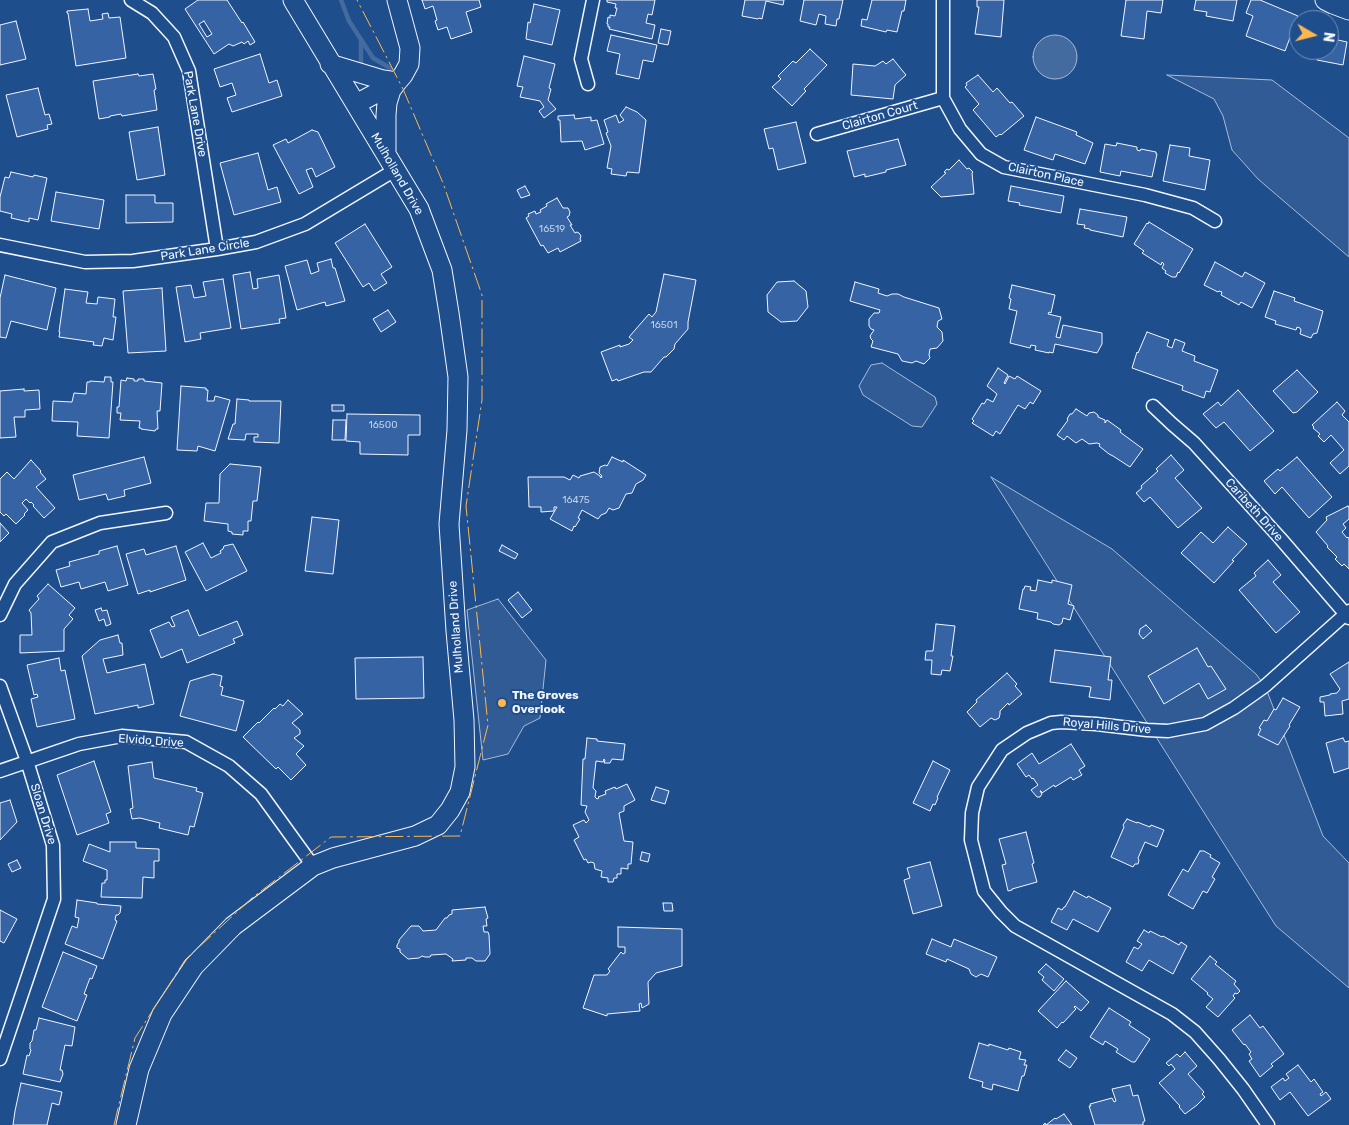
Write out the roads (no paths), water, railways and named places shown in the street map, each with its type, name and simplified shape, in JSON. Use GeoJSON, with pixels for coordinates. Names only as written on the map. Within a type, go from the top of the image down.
{"type":"FeatureCollection","features":[{"type":"Feature","properties":{"kind":"main road","name":"Mulholland Drive"},"geometry":{"type":"LineString","coordinates":[[126,1125],[139,1069],[162,1014],[194,966],[233,926],[313,866],[333,858],[415,836],[438,825],[450,810],[460,792],[465,767],[464,720],[449,524],[457,430],[458,377],[442,270],[419,209],[292,0]]}},
{"type":"Feature","properties":{"kind":"main road"},"geometry":{"type":"LineString","coordinates":[[390,162],[386,115],[387,103],[391,90],[409,64],[410,57],[410,48],[397,0]]}},
{"type":"Feature","properties":{"kind":"main road"},"geometry":{"type":"LineString","coordinates":[[1325,0],[1349,10]]}},
{"type":"Feature","properties":{"kind":"main road"},"geometry":{"type":"LineString","coordinates":[[330,64],[383,80],[397,82]]}},
{"type":"Feature","properties":{"kind":"main road"},"geometry":{"type":"LineString","coordinates":[[356,104],[397,82]]}},
{"type":"Feature","properties":{"kind":"street","name":"Park Lane Drive"},"geometry":{"type":"LineString","coordinates":[[131,0],[152,14],[174,37],[188,70],[217,249]]}},
{"type":"Feature","properties":{"kind":"street"},"geometry":{"type":"LineString","coordinates":[[588,84],[581,59],[593,0]]}},
{"type":"Feature","properties":{"kind":"street","name":"Clairton Place"},"geometry":{"type":"LineString","coordinates":[[943,0],[943,98],[960,129],[981,154],[1004,167],[1145,195],[1192,208],[1214,221]]}},
{"type":"Feature","properties":{"kind":"street","name":"Clairton Court"},"geometry":{"type":"LineString","coordinates":[[818,134],[943,98]]}},
{"type":"Feature","properties":{"kind":"street","name":"Park Lane Circle"},"geometry":{"type":"LineString","coordinates":[[0,246],[84,262],[133,261],[256,242],[305,224],[390,162]]}},
{"type":"Feature","properties":{"kind":"street","name":"Caribeth Drive"},"geometry":{"type":"LineString","coordinates":[[1153,406],[1194,443],[1348,614]]}},
{"type":"Feature","properties":{"kind":"street"},"geometry":{"type":"LineString","coordinates":[[0,615],[15,584],[52,542],[100,522],[166,513]]}},
{"type":"Feature","properties":{"kind":"street","name":"Royal Hills Drive"},"geometry":{"type":"LineString","coordinates":[[1265,1124],[1243,1089],[1195,1032],[1172,1014],[1015,926],[1001,912],[984,891],[971,840],[972,813],[978,787],[1002,750],[1027,733],[1051,723],[1061,722],[1168,731],[1205,724],[1234,708],[1265,686],[1348,614]]}},
{"type":"Feature","properties":{"kind":"street","name":"Sloan Drive"},"geometry":{"type":"LineString","coordinates":[[0,686],[54,845],[54,899],[0,1058]]}},
{"type":"Feature","properties":{"kind":"street","name":"Elvido Drive"},"geometry":{"type":"LineString","coordinates":[[0,771],[79,744],[122,736],[186,742],[229,766],[261,794],[313,866]]}},
{"type":"Feature","properties":{"kind":"waterway"},"geometry":{"type":"LineString","coordinates":[[341,0],[349,21],[373,58],[390,68]]}},
{"type":"Feature","properties":{"kind":"waterway"},"geometry":{"type":"LineString","coordinates":[[361,40],[361,64]]}},
{"type":"Feature","properties":{"kind":"place","name":"The Groves Overlook"},"geometry":{"type":"Point","coordinates":[502,703]}}]}
